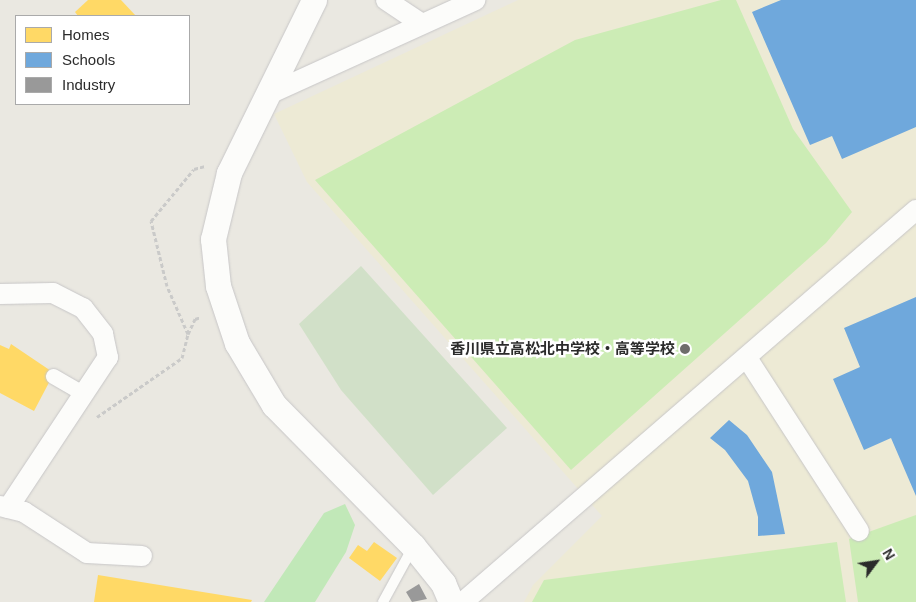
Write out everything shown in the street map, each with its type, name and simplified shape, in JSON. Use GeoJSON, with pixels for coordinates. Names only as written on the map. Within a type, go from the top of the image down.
{"type":"FeatureCollection","features":[{"type":"Feature","properties":{"kind":"street"},"geometry":{"type":"LineString","coordinates":[[314,0],[228,173],[213,238],[218,286],[237,343],[274,405],[413,546],[442,583],[450,602]]}},
{"type":"Feature","properties":{"kind":"street"},"geometry":{"type":"LineString","coordinates":[[386,0],[422,24]]}},
{"type":"Feature","properties":{"kind":"street"},"geometry":{"type":"LineString","coordinates":[[267,95],[475,0]]}},
{"type":"Feature","properties":{"kind":"street"},"geometry":{"type":"LineString","coordinates":[[464,602],[916,210]]}},
{"type":"Feature","properties":{"kind":"street"},"geometry":{"type":"LineString","coordinates":[[0,294],[52,293],[83,308],[103,334],[108,357],[4,507],[24,512],[87,553],[142,556]]}},
{"type":"Feature","properties":{"kind":"street"},"geometry":{"type":"LineString","coordinates":[[747,358],[859,531]]}},
{"type":"Feature","properties":{"kind":"street"},"geometry":{"type":"LineString","coordinates":[[53,376],[84,394]]}},
{"type":"Feature","properties":{"kind":"lane"},"geometry":{"type":"LineString","coordinates":[[384,602],[413,546]]}},
{"type":"Feature","properties":{"kind":"path"},"geometry":{"type":"LineString","coordinates":[[188,334],[167,286],[151,221],[194,169],[200,165],[215,169]]}},
{"type":"Feature","properties":{"kind":"path"},"geometry":{"type":"LineString","coordinates":[[88,424],[182,358],[188,334],[195,319],[226,311]]}},
{"type":"Feature","properties":{"kind":"shaded area","name":"香川県立高松北中学校・高等学校"},"geometry":{"type":"Polygon","coordinates":[[[518,0],[916,0],[916,602],[524,602],[533,585],[602,516],[307,182],[274,114],[518,0]]]}},
{"type":"Feature","properties":{"kind":"green space"},"geometry":{"type":"Polygon","coordinates":[[[721,0],[736,0],[793,129],[852,212],[826,243],[571,470],[315,180],[575,40],[721,0]]]}},
{"type":"Feature","properties":{"kind":"green space"},"geometry":{"type":"Polygon","coordinates":[[[361,266],[507,428],[433,495],[341,390],[299,324],[361,266]]]}},
{"type":"Feature","properties":{"kind":"green space"},"geometry":{"type":"Polygon","coordinates":[[[345,504],[355,525],[346,552],[315,602],[264,602],[324,513],[345,504]]]}},
{"type":"Feature","properties":{"kind":"green space"},"geometry":{"type":"Polygon","coordinates":[[[916,515],[916,602],[858,602],[849,539],[916,515]]]}},
{"type":"Feature","properties":{"kind":"green space"},"geometry":{"type":"Polygon","coordinates":[[[837,542],[846,602],[532,602],[544,580],[837,542]]]}},
{"type":"Feature","properties":{"kind":"building: Homes"},"geometry":{"type":"Polygon","coordinates":[[[88,0],[121,0],[135,15],[77,15],[75,12],[88,0]]]}},
{"type":"Feature","properties":{"kind":"building: Homes"},"geometry":{"type":"Polygon","coordinates":[[[11,344],[54,373],[34,411],[0,393],[0,345],[9,349],[11,344]]]}},
{"type":"Feature","properties":{"kind":"building: Homes"},"geometry":{"type":"Polygon","coordinates":[[[374,542],[397,558],[380,581],[349,558],[358,545],[367,551],[374,542]]]}},
{"type":"Feature","properties":{"kind":"building: Homes"},"geometry":{"type":"Polygon","coordinates":[[[98,575],[252,600],[251,602],[94,602],[98,575]]]}},
{"type":"Feature","properties":{"kind":"building: Schools"},"geometry":{"type":"Polygon","coordinates":[[[781,0],[916,0],[916,127],[842,159],[832,136],[810,145],[752,12],[781,0]]]}},
{"type":"Feature","properties":{"kind":"building: Schools"},"geometry":{"type":"Polygon","coordinates":[[[916,297],[916,496],[891,438],[864,450],[833,379],[860,367],[844,328],[916,297]]]}},
{"type":"Feature","properties":{"kind":"building: Schools"},"geometry":{"type":"Polygon","coordinates":[[[729,420],[747,435],[772,472],[785,534],[758,536],[758,517],[748,481],[725,450],[710,438],[729,420]]]}},
{"type":"Feature","properties":{"kind":"building: Industry"},"geometry":{"type":"Polygon","coordinates":[[[419,584],[427,599],[412,602],[406,592],[419,584]]]}},
{"type":"Feature","properties":{"kind":"place","name":"香川県立高松北中学校・高等学校"},"geometry":{"type":"Point","coordinates":[685,349]}}]}
